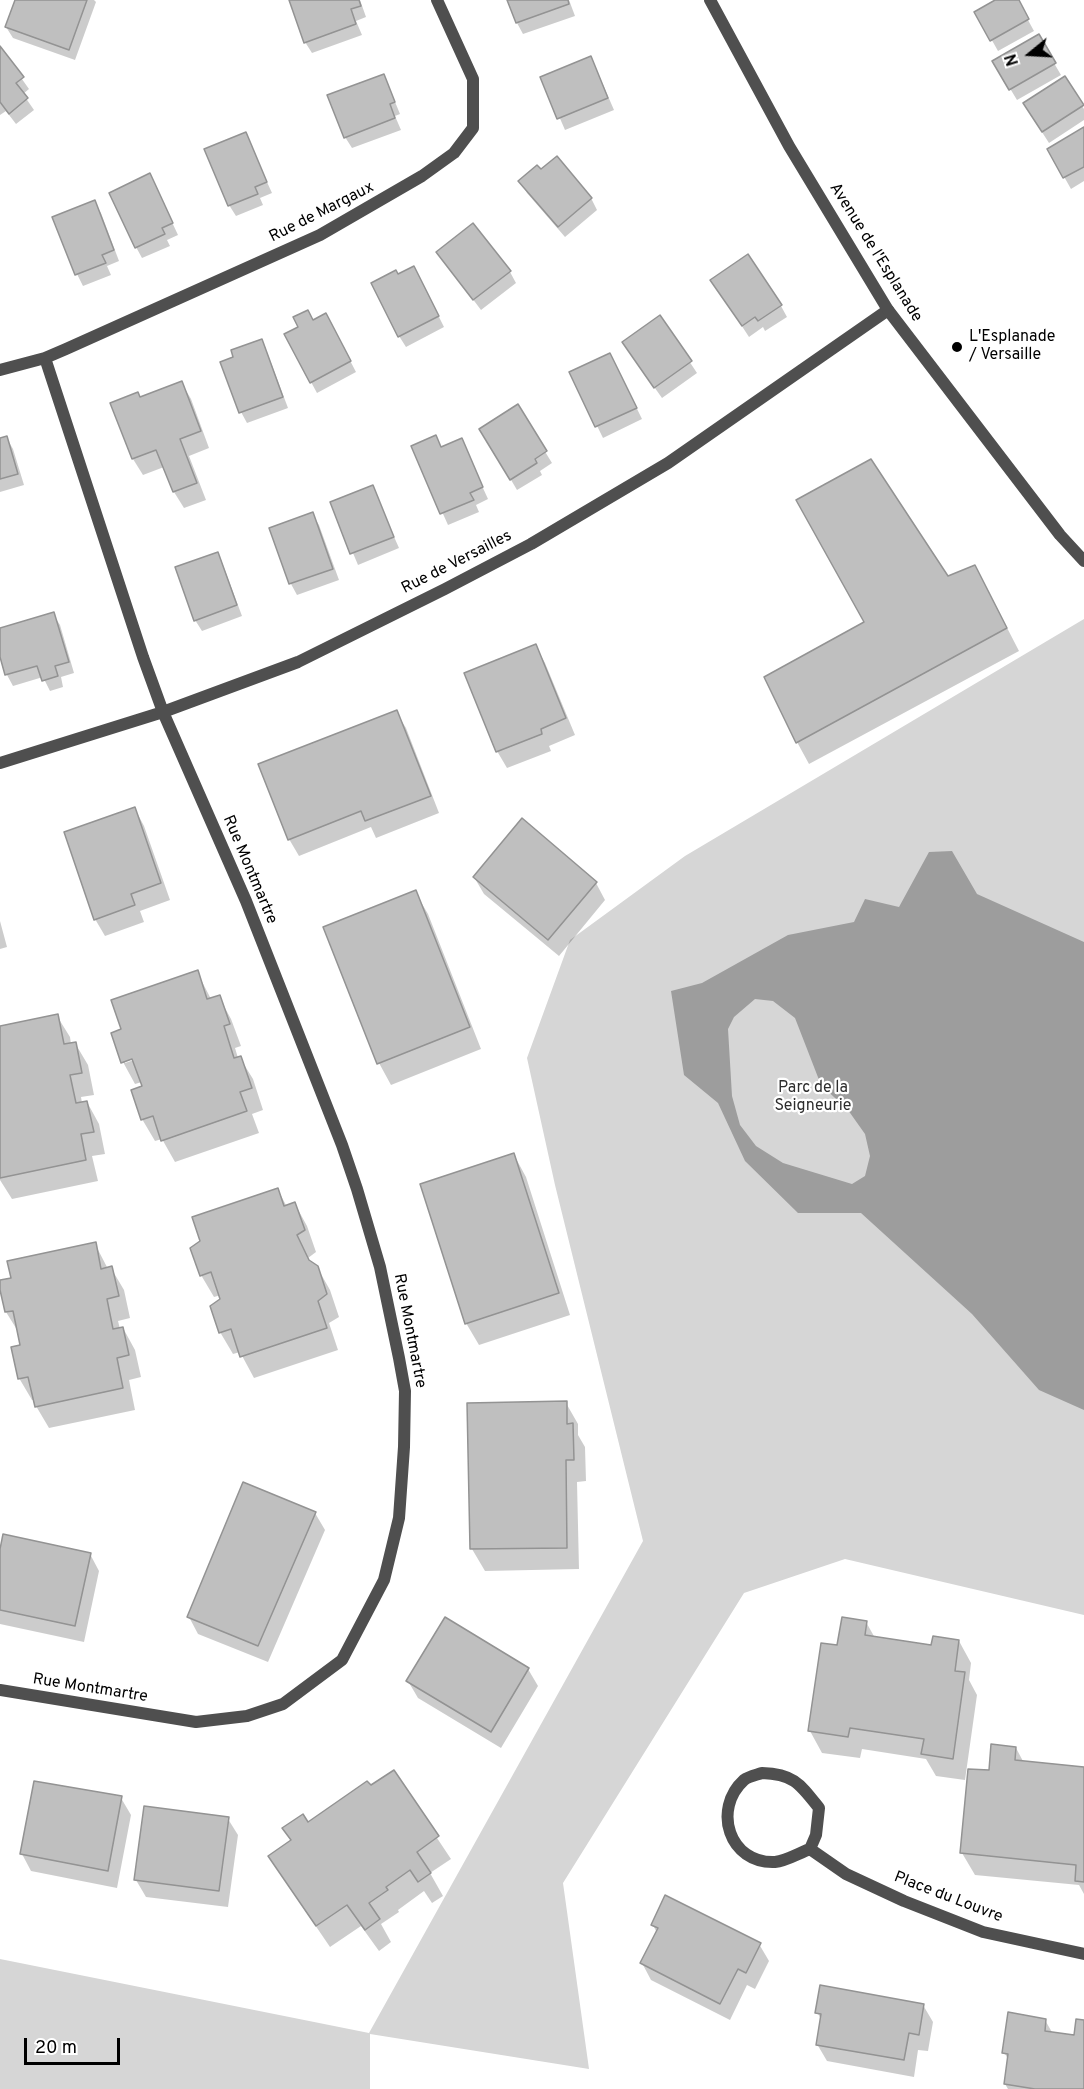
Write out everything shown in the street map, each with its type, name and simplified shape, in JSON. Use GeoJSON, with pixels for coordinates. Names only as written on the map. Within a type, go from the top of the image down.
{"type":"FeatureCollection","features":[{"type":"Feature","properties":{"kind":"street","name":"Rue de Margaux"},"geometry":{"type":"LineString","coordinates":[[0,370],[45,358],[320,235],[422,176],[453,153],[473,128],[473,79],[437,0]]}},
{"type":"Feature","properties":{"kind":"street","name":"Avenue de l'Esplanade"},"geometry":{"type":"LineString","coordinates":[[710,0],[789,146],[888,310],[1060,535],[1084,561]]}},
{"type":"Feature","properties":{"kind":"street","name":"Rue de Versailles"},"geometry":{"type":"LineString","coordinates":[[0,763],[163,712],[298,662],[446,590],[531,544],[677,457],[888,310]]}},
{"type":"Feature","properties":{"kind":"street"},"geometry":{"type":"LineString","coordinates":[[45,358],[163,712]]}},
{"type":"Feature","properties":{"kind":"street","name":"Rue Montmartre"},"geometry":{"type":"LineString","coordinates":[[0,1690],[196,1722],[246,1716],[283,1704],[342,1660],[384,1580],[399,1518],[405,1391],[380,1267],[342,1145],[290,1012],[246,901],[163,712]]}},
{"type":"Feature","properties":{"kind":"street"},"geometry":{"type":"LineString","coordinates":[[762,1773],[778,1773],[793,1779],[806,1789],[819,1808],[816,1835],[810,1849],[777,1862],[756,1860],[745,1854],[733,1841],[728,1828],[729,1806],[732,1797],[746,1778],[762,1773]]}},
{"type":"Feature","properties":{"kind":"street","name":"Place du Louvre"},"geometry":{"type":"LineString","coordinates":[[810,1849],[846,1874],[904,1901],[983,1932],[1084,1954]]}},
{"type":"Feature","properties":{"kind":"green space","name":"Parc de la Seigneurie"},"geometry":{"type":"Polygon","coordinates":[[[1084,619],[1084,1615],[845,1559],[744,1593],[563,1883],[589,2069],[370,2034],[370,2089],[0,2089],[0,1959],[369,2033],[643,1541],[555,1185],[527,1058],[570,940],[685,856],[1084,619]]]}},
{"type":"Feature","properties":{"kind":"shaded area"},"geometry":{"type":"Polygon","coordinates":[[[952,851],[977,894],[1084,942],[1084,1410],[1039,1390],[972,1314],[861,1213],[798,1213],[745,1161],[718,1103],[684,1075],[671,991],[702,983],[788,935],[854,922],[865,899],[899,907],[929,852],[952,851]],[[755,999],[734,1017],[728,1029],[732,1096],[740,1125],[756,1146],[783,1163],[852,1184],[865,1176],[870,1156],[865,1134],[848,1110],[821,1085],[795,1018],[773,1001],[755,999]]]}},
{"type":"Feature","properties":{"kind":"building"},"geometry":{"type":"Polygon","coordinates":[[[15,0],[87,0],[69,50],[5,27],[15,0]]]}},
{"type":"Feature","properties":{"kind":"building"},"geometry":{"type":"Polygon","coordinates":[[[289,0],[359,0],[361,6],[351,9],[356,24],[304,43],[289,0]]]}},
{"type":"Feature","properties":{"kind":"building"},"geometry":{"type":"Polygon","coordinates":[[[507,0],[568,0],[569,4],[516,23],[507,0]]]}},
{"type":"Feature","properties":{"kind":"building"},"geometry":{"type":"Polygon","coordinates":[[[995,0],[1019,0],[1029,19],[990,41],[974,12],[995,0]]]}},
{"type":"Feature","properties":{"kind":"building"},"geometry":{"type":"Polygon","coordinates":[[[1039,34],[1056,63],[1009,90],[992,61],[1039,34]]]}},
{"type":"Feature","properties":{"kind":"building"},"geometry":{"type":"Polygon","coordinates":[[[0,46],[24,77],[16,83],[28,98],[9,114],[0,102],[0,46]]]}},
{"type":"Feature","properties":{"kind":"building"},"geometry":{"type":"Polygon","coordinates":[[[591,56],[608,98],[557,119],[540,77],[591,56]]]}},
{"type":"Feature","properties":{"kind":"building"},"geometry":{"type":"Polygon","coordinates":[[[384,74],[395,102],[390,104],[395,118],[344,138],[327,95],[384,74]]]}},
{"type":"Feature","properties":{"kind":"building"},"geometry":{"type":"Polygon","coordinates":[[[1065,76],[1084,105],[1042,132],[1023,103],[1065,76]]]}},
{"type":"Feature","properties":{"kind":"building"},"geometry":{"type":"Polygon","coordinates":[[[1084,127],[1084,167],[1063,178],[1047,149],[1084,127]]]}},
{"type":"Feature","properties":{"kind":"building"},"geometry":{"type":"Polygon","coordinates":[[[246,132],[267,182],[255,187],[258,194],[228,206],[204,149],[246,132]]]}},
{"type":"Feature","properties":{"kind":"building"},"geometry":{"type":"Polygon","coordinates":[[[557,156],[592,198],[558,227],[518,181],[537,165],[541,169],[557,156]]]}},
{"type":"Feature","properties":{"kind":"building"},"geometry":{"type":"Polygon","coordinates":[[[150,173],[173,223],[162,228],[165,234],[135,248],[109,193],[150,173]]]}},
{"type":"Feature","properties":{"kind":"building"},"geometry":{"type":"Polygon","coordinates":[[[95,200],[114,250],[102,255],[106,263],[75,275],[52,217],[95,200]]]}},
{"type":"Feature","properties":{"kind":"building"},"geometry":{"type":"Polygon","coordinates":[[[473,223],[511,271],[473,300],[436,252],[473,223]]]}},
{"type":"Feature","properties":{"kind":"building"},"geometry":{"type":"Polygon","coordinates":[[[748,254],[782,305],[758,321],[755,317],[742,326],[710,280],[748,254]]]}},
{"type":"Feature","properties":{"kind":"building"},"geometry":{"type":"Polygon","coordinates":[[[414,266],[439,316],[398,337],[371,283],[396,270],[398,274],[414,266]]]}},
{"type":"Feature","properties":{"kind":"building"},"geometry":{"type":"Polygon","coordinates":[[[308,310],[313,320],[326,313],[351,361],[310,383],[284,334],[298,327],[293,317],[308,310]]]}},
{"type":"Feature","properties":{"kind":"building"},"geometry":{"type":"Polygon","coordinates":[[[660,315],[692,361],[654,388],[622,342],[660,315]]]}},
{"type":"Feature","properties":{"kind":"building"},"geometry":{"type":"Polygon","coordinates":[[[262,339],[283,397],[239,413],[220,362],[233,357],[231,350],[262,339]]]}},
{"type":"Feature","properties":{"kind":"building"},"geometry":{"type":"Polygon","coordinates":[[[610,353],[637,408],[595,427],[569,372],[610,353]]]}},
{"type":"Feature","properties":{"kind":"building"},"geometry":{"type":"Polygon","coordinates":[[[182,381],[201,431],[180,439],[197,483],[173,492],[156,450],[132,459],[110,403],[138,392],[140,397],[182,381]]]}},
{"type":"Feature","properties":{"kind":"building"},"geometry":{"type":"Polygon","coordinates":[[[518,404],[547,451],[535,459],[537,463],[510,480],[479,429],[518,404]]]}},
{"type":"Feature","properties":{"kind":"building"},"geometry":{"type":"Polygon","coordinates":[[[436,435],[441,447],[462,438],[483,487],[470,493],[474,500],[440,514],[411,446],[436,435]]]}},
{"type":"Feature","properties":{"kind":"building"},"geometry":{"type":"Polygon","coordinates":[[[7,436],[18,474],[0,479],[0,438],[7,436]]]}},
{"type":"Feature","properties":{"kind":"building"},"geometry":{"type":"Polygon","coordinates":[[[871,459],[948,576],[975,565],[1007,628],[796,743],[764,677],[864,622],[796,500],[871,459]]]}},
{"type":"Feature","properties":{"kind":"building"},"geometry":{"type":"Polygon","coordinates":[[[373,485],[394,537],[350,554],[330,502],[373,485]]]}},
{"type":"Feature","properties":{"kind":"building"},"geometry":{"type":"Polygon","coordinates":[[[313,512],[333,569],[289,584],[269,528],[313,512]]]}},
{"type":"Feature","properties":{"kind":"building"},"geometry":{"type":"Polygon","coordinates":[[[218,552],[237,605],[194,621],[175,567],[218,552]]]}},
{"type":"Feature","properties":{"kind":"building"},"geometry":{"type":"Polygon","coordinates":[[[54,612],[69,662],[55,666],[58,676],[42,681],[37,666],[5,675],[0,657],[0,628],[54,612]]]}},
{"type":"Feature","properties":{"kind":"building"},"geometry":{"type":"Polygon","coordinates":[[[536,644],[566,718],[541,729],[542,734],[496,752],[464,673],[536,644]]]}},
{"type":"Feature","properties":{"kind":"building"},"geometry":{"type":"Polygon","coordinates":[[[397,710],[431,796],[365,821],[361,811],[288,840],[258,764],[397,710]]]}},
{"type":"Feature","properties":{"kind":"building"},"geometry":{"type":"Polygon","coordinates":[[[135,807],[161,883],[131,894],[135,905],[94,920],[64,832],[135,807]]]}},
{"type":"Feature","properties":{"kind":"building"},"geometry":{"type":"Polygon","coordinates":[[[522,818],[597,882],[548,940],[473,877],[522,818]]]}},
{"type":"Feature","properties":{"kind":"building"},"geometry":{"type":"Polygon","coordinates":[[[416,890],[470,1027],[377,1064],[323,927],[416,890]]]}},
{"type":"Feature","properties":{"kind":"building"},"geometry":{"type":"Polygon","coordinates":[[[198,970],[207,999],[220,995],[230,1024],[224,1026],[234,1058],[241,1056],[252,1088],[240,1092],[247,1111],[161,1141],[153,1116],[141,1120],[131,1090],[142,1086],[132,1059],[121,1063],[111,1033],[121,1029],[111,1000],[198,970]]]}},
{"type":"Feature","properties":{"kind":"building"},"geometry":{"type":"Polygon","coordinates":[[[58,1014],[64,1044],[76,1042],[82,1073],[70,1075],[76,1103],[87,1101],[94,1132],[81,1134],[86,1160],[0,1178],[0,1026],[58,1014]]]}},
{"type":"Feature","properties":{"kind":"building"},"geometry":{"type":"Polygon","coordinates":[[[514,1153],[559,1293],[465,1324],[420,1184],[514,1153]]]}},
{"type":"Feature","properties":{"kind":"building"},"geometry":{"type":"Polygon","coordinates":[[[278,1188],[284,1206],[295,1202],[305,1230],[297,1235],[309,1260],[318,1266],[327,1294],[318,1301],[327,1328],[240,1357],[231,1329],[219,1333],[210,1306],[220,1299],[211,1272],[200,1276],[190,1248],[200,1241],[192,1217],[278,1188]]]}},
{"type":"Feature","properties":{"kind":"building"},"geometry":{"type":"Polygon","coordinates":[[[96,1242],[101,1269],[112,1266],[119,1296],[107,1299],[113,1329],[123,1327],[129,1355],[117,1358],[123,1388],[35,1407],[28,1377],[18,1379],[11,1347],[20,1345],[13,1311],[5,1312],[0,1290],[0,1280],[11,1278],[7,1261],[96,1242]]]}},
{"type":"Feature","properties":{"kind":"building"},"geometry":{"type":"Polygon","coordinates":[[[567,1401],[567,1424],[573,1423],[574,1460],[566,1460],[567,1548],[470,1549],[467,1403],[567,1401]]]}},
{"type":"Feature","properties":{"kind":"building"},"geometry":{"type":"Polygon","coordinates":[[[243,1482],[316,1512],[258,1646],[187,1617],[243,1482]]]}},
{"type":"Feature","properties":{"kind":"building"},"geometry":{"type":"Polygon","coordinates":[[[3,1534],[91,1553],[75,1626],[0,1610],[0,1549],[3,1534]]]}},
{"type":"Feature","properties":{"kind":"building"},"geometry":{"type":"Polygon","coordinates":[[[445,1617],[529,1668],[491,1732],[406,1681],[445,1617]]]}},
{"type":"Feature","properties":{"kind":"building"},"geometry":{"type":"Polygon","coordinates":[[[842,1617],[867,1621],[865,1635],[931,1645],[933,1636],[959,1640],[955,1671],[965,1672],[953,1759],[921,1754],[924,1739],[850,1728],[848,1737],[808,1731],[821,1643],[837,1645],[842,1617]]]}},
{"type":"Feature","properties":{"kind":"building"},"geometry":{"type":"Polygon","coordinates":[[[991,1744],[1016,1747],[1015,1760],[1084,1767],[1084,1882],[1075,1881],[1076,1865],[960,1853],[968,1769],[989,1770],[991,1744]]]}},
{"type":"Feature","properties":{"kind":"building"},"geometry":{"type":"Polygon","coordinates":[[[394,1770],[439,1836],[417,1852],[431,1873],[418,1882],[410,1870],[386,1887],[388,1890],[369,1903],[380,1919],[365,1930],[347,1905],[316,1926],[268,1856],[291,1840],[282,1828],[303,1814],[308,1822],[367,1781],[371,1785],[394,1770]]]}},
{"type":"Feature","properties":{"kind":"building"},"geometry":{"type":"Polygon","coordinates":[[[34,1781],[122,1796],[108,1871],[20,1854],[34,1781]]]}},
{"type":"Feature","properties":{"kind":"building"},"geometry":{"type":"Polygon","coordinates":[[[144,1806],[229,1817],[219,1891],[134,1880],[144,1806]]]}},
{"type":"Feature","properties":{"kind":"building"},"geometry":{"type":"Polygon","coordinates":[[[665,1895],[761,1943],[746,1973],[738,1969],[720,2004],[640,1963],[658,1928],[651,1925],[665,1895]]]}},
{"type":"Feature","properties":{"kind":"building"},"geometry":{"type":"Polygon","coordinates":[[[820,1985],[924,2004],[919,2035],[909,2033],[904,2060],[816,2045],[821,2014],[815,2013],[820,1985]]]}},
{"type":"Feature","properties":{"kind":"building"},"geometry":{"type":"Polygon","coordinates":[[[1008,2012],[1046,2019],[1045,2031],[1074,2035],[1076,2019],[1084,2020],[1084,2089],[1035,2089],[1004,2084],[1008,2054],[1002,2053],[1008,2012]]]}},
{"type":"Feature","properties":{"kind":"place","name":"L'Esplanade / Versaille"},"geometry":{"type":"Point","coordinates":[957,347]}}]}
